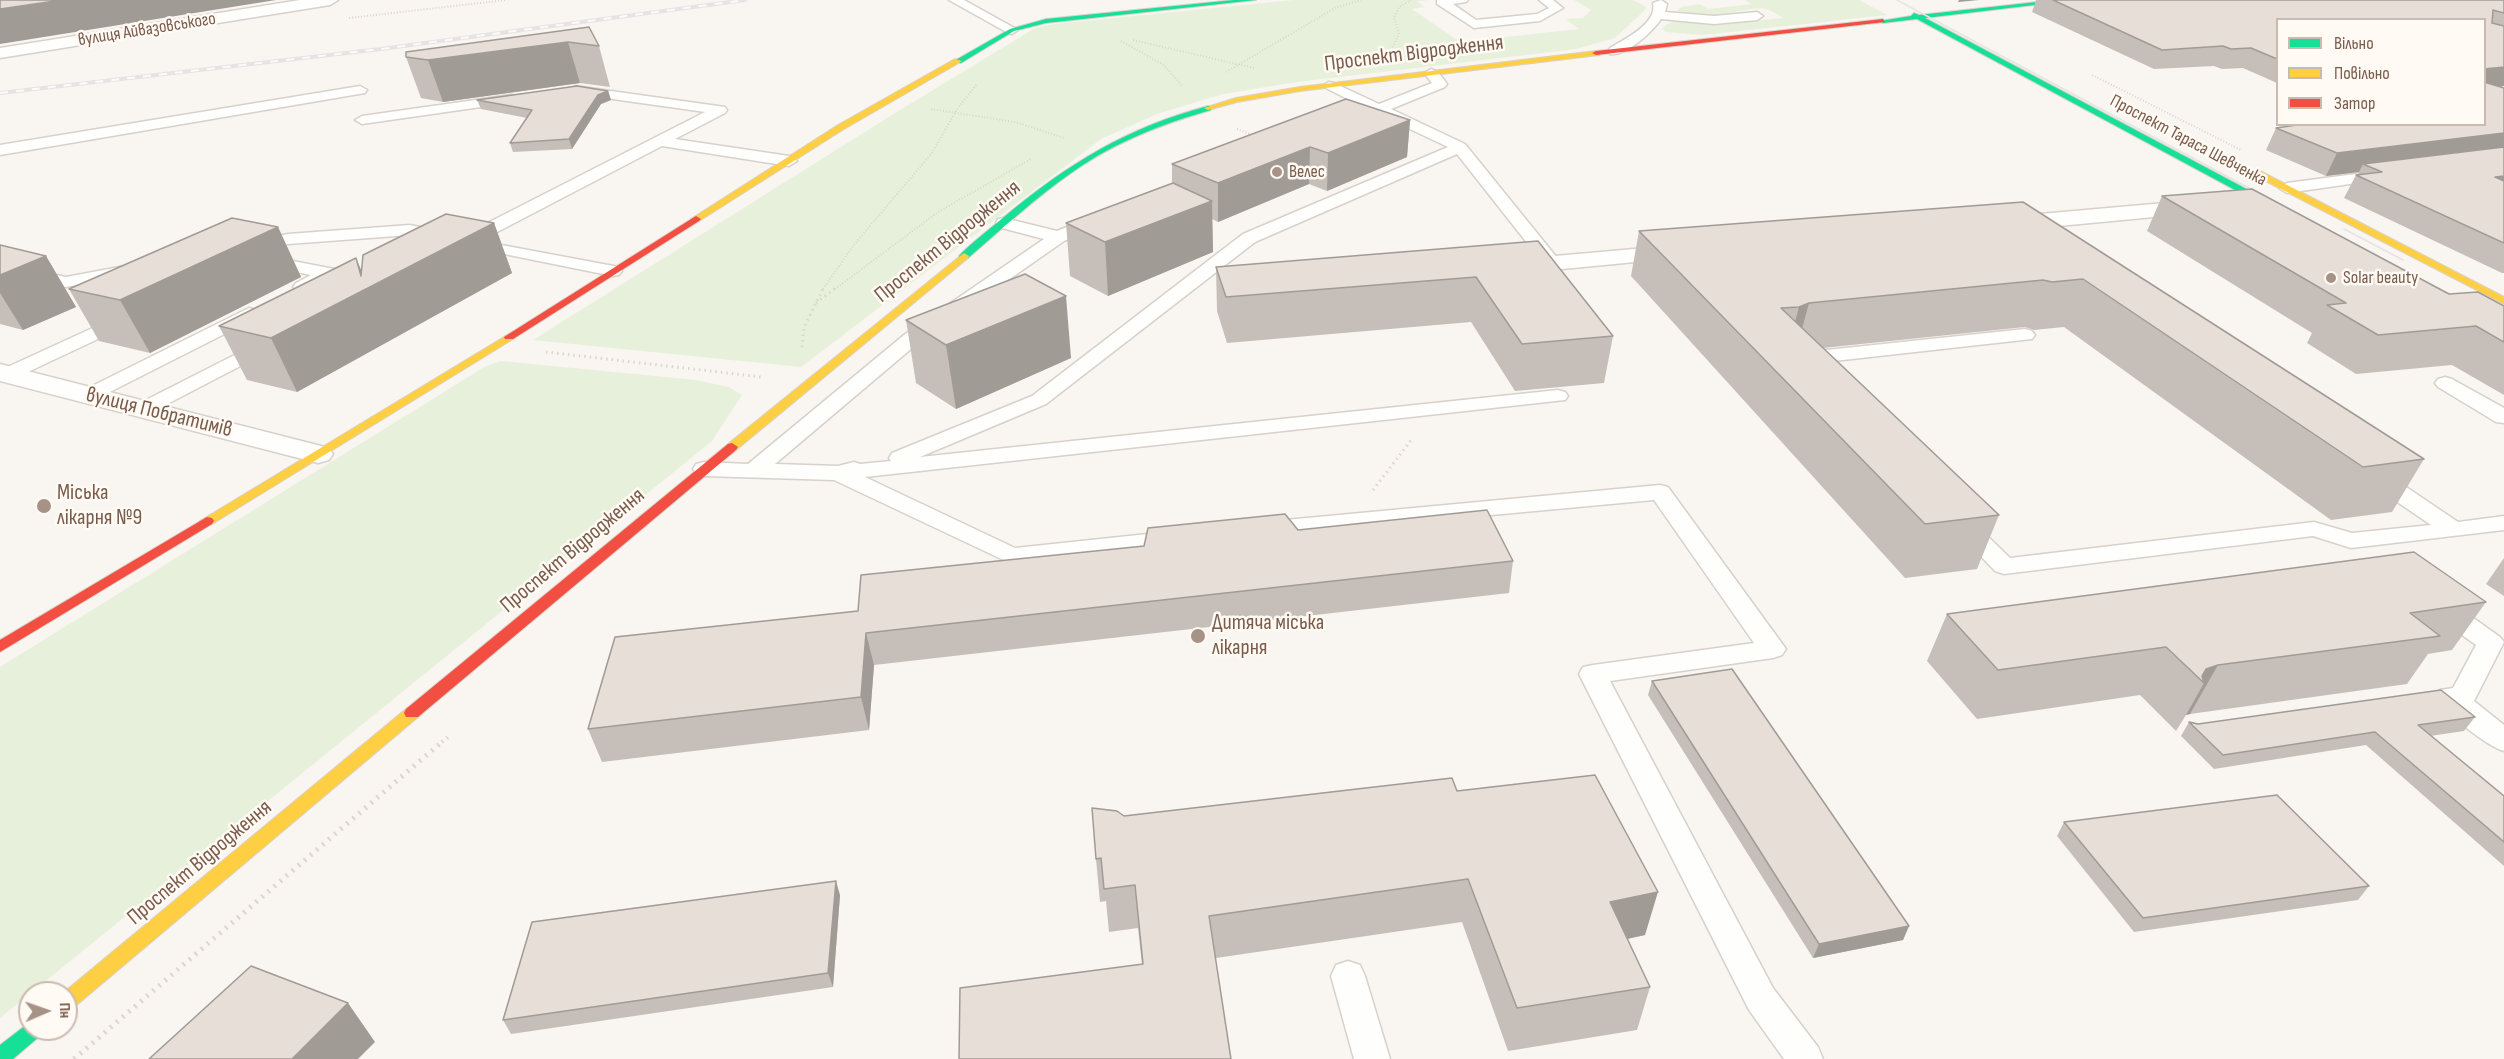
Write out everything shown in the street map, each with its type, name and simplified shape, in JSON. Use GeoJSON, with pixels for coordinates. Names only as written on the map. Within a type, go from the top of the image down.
{"type":"FeatureCollection","features":[{"type":"Feature","properties":{"kind":"main road"},"geometry":{"type":"LineString","coordinates":[[0,647],[494,346],[789,161],[1012,30],[1058,20],[1253,0]]}},
{"type":"Feature","properties":{"kind":"main road"},"geometry":{"type":"LineString","coordinates":[[1923,0],[1970,24]]}},
{"type":"Feature","properties":{"kind":"main road","name":"Проспект Відродження"},"geometry":{"type":"LineString","coordinates":[[78,992],[808,382],[1070,170],[1119,140],[1172,117],[1236,100],[1363,81],[2073,0]]}},
{"type":"Feature","properties":{"kind":"main road","name":"Проспект Тараса Шевченка"},"geometry":{"type":"LineString","coordinates":[[1897,6],[2295,218]]}},
{"type":"Feature","properties":{"kind":"main road","name":"Проспект Тараса Шевченка"},"geometry":{"type":"LineString","coordinates":[[2246,160],[2287,188],[2502,298]]}},
{"type":"Feature","properties":{"kind":"main road"},"geometry":{"type":"LineString","coordinates":[[0,1057],[19,1041]]}},
{"type":"Feature","properties":{"kind":"street","name":"вулиця Айвазовського"},"geometry":{"type":"LineString","coordinates":[[0,53],[330,0]]}},
{"type":"Feature","properties":{"kind":"street"},"geometry":{"type":"LineString","coordinates":[[1978,226],[2264,201]]}},
{"type":"Feature","properties":{"kind":"street"},"geometry":{"type":"LineString","coordinates":[[1486,269],[1706,250]]}},
{"type":"Feature","properties":{"kind":"street"},"geometry":{"type":"LineString","coordinates":[[2457,302],[2502,298]]}},
{"type":"Feature","properties":{"kind":"street","name":"вулиця Побратимів"},"geometry":{"type":"LineString","coordinates":[[4,373],[318,454]]}},
{"type":"Feature","properties":{"kind":"lane"},"geometry":{"type":"LineString","coordinates":[[955,0],[1012,30]]}},
{"type":"Feature","properties":{"kind":"lane"},"geometry":{"type":"LineString","coordinates":[[1462,0],[1441,2],[1474,24],[1540,17],[1557,8],[1545,0]]}},
{"type":"Feature","properties":{"kind":"lane"},"geometry":{"type":"LineString","coordinates":[[1615,51],[1640,34],[1659,15],[1661,4],[1654,0]]}},
{"type":"Feature","properties":{"kind":"lane"},"geometry":{"type":"LineString","coordinates":[[1659,15],[1714,20],[1757,16]]}},
{"type":"Feature","properties":{"kind":"lane"},"geometry":{"type":"LineString","coordinates":[[1338,126],[1440,84],[1431,73]]}},
{"type":"Feature","properties":{"kind":"lane"},"geometry":{"type":"LineString","coordinates":[[1329,86],[1460,147],[1552,263]]}},
{"type":"Feature","properties":{"kind":"lane"},"geometry":{"type":"LineString","coordinates":[[443,253],[720,110],[580,89],[558,92]]}},
{"type":"Feature","properties":{"kind":"lane"},"geometry":{"type":"LineString","coordinates":[[0,150],[360,90]]}},
{"type":"Feature","properties":{"kind":"lane"},"geometry":{"type":"LineString","coordinates":[[362,120],[523,97]]}},
{"type":"Feature","properties":{"kind":"lane"},"geometry":{"type":"LineString","coordinates":[[660,141],[789,161]]}},
{"type":"Feature","properties":{"kind":"lane"},"geometry":{"type":"LineString","coordinates":[[838,473],[904,457],[1039,400],[1248,238],[1460,147]]}},
{"type":"Feature","properties":{"kind":"lane"},"geometry":{"type":"LineString","coordinates":[[2287,188],[2401,173]]}},
{"type":"Feature","properties":{"kind":"lane"},"geometry":{"type":"LineString","coordinates":[[753,471],[910,339],[1058,237],[1113,215]]}},
{"type":"Feature","properties":{"kind":"lane"},"geometry":{"type":"LineString","coordinates":[[1004,223],[1058,237]]}},
{"type":"Feature","properties":{"kind":"lane"},"geometry":{"type":"LineString","coordinates":[[287,295],[329,273],[242,256],[288,239],[410,230],[613,271]]}},
{"type":"Feature","properties":{"kind":"lane"},"geometry":{"type":"LineString","coordinates":[[0,268],[66,282],[148,267]]}},
{"type":"Feature","properties":{"kind":"lane"},"geometry":{"type":"LineString","coordinates":[[89,395],[267,305]]}},
{"type":"Feature","properties":{"kind":"lane"},"geometry":{"type":"LineString","coordinates":[[4,373],[136,314]]}},
{"type":"Feature","properties":{"kind":"lane"},"geometry":{"type":"LineString","coordinates":[[1814,377],[1796,359],[2025,335]]}},
{"type":"Feature","properties":{"kind":"lane"},"geometry":{"type":"LineString","coordinates":[[143,409],[278,339]]}},
{"type":"Feature","properties":{"kind":"lane"},"geometry":{"type":"LineString","coordinates":[[2445,382],[2504,417]]}},
{"type":"Feature","properties":{"kind":"lane"},"geometry":{"type":"LineString","coordinates":[[704,469],[838,473],[1558,396]]}},
{"type":"Feature","properties":{"kind":"lane"},"geometry":{"type":"LineString","coordinates":[[2355,463],[2454,530]]}},
{"type":"Feature","properties":{"kind":"lane"},"geometry":{"type":"LineString","coordinates":[[838,473],[1012,556],[1199,536]]}},
{"type":"Feature","properties":{"kind":"lane"},"geometry":{"type":"LineString","coordinates":[[1245,531],[1351,519],[1660,492],[1773,649],[1593,674],[1761,999],[1805,1059]]}},
{"type":"Feature","properties":{"kind":"lane"},"geometry":{"type":"LineString","coordinates":[[1945,507],[2004,566],[2314,529],[2351,541],[2379,561]]}},
{"type":"Feature","properties":{"kind":"lane"},"geometry":{"type":"LineString","coordinates":[[2351,541],[2504,524]]}},
{"type":"Feature","properties":{"kind":"lane"},"geometry":{"type":"LineString","coordinates":[[2425,595],[2497,644],[2458,704]]}},
{"type":"Feature","properties":{"kind":"lane"},"geometry":{"type":"LineString","coordinates":[[2419,694],[2442,691],[2504,741]]}},
{"type":"Feature","properties":{"kind":"lane"},"geometry":{"type":"LineString","coordinates":[[1348,976],[1371,1059]]}},
{"type":"Feature","properties":{"kind":"path"},"geometry":{"type":"LineString","coordinates":[[1222,75],[1335,8],[1361,0]]}},
{"type":"Feature","properties":{"kind":"path"},"geometry":{"type":"LineString","coordinates":[[1363,81],[1387,65],[1386,53],[1396,44],[1399,35],[1400,27],[1394,17],[1399,7],[1411,0]]}},
{"type":"Feature","properties":{"kind":"path"},"geometry":{"type":"LineString","coordinates":[[1122,38],[1262,70]]}},
{"type":"Feature","properties":{"kind":"path"},"geometry":{"type":"LineString","coordinates":[[494,346],[808,382],[801,340],[813,305],[851,247],[934,150],[955,112],[986,72],[985,46]]}},
{"type":"Feature","properties":{"kind":"path"},"geometry":{"type":"LineString","coordinates":[[2091,74],[2246,160]]}},
{"type":"Feature","properties":{"kind":"path"},"geometry":{"type":"LineString","coordinates":[[886,102],[1015,122],[1066,139]]}},
{"type":"Feature","properties":{"kind":"path"},"geometry":{"type":"LineString","coordinates":[[813,305],[939,212],[1040,155]]}},
{"type":"Feature","properties":{"kind":"path"},"geometry":{"type":"LineString","coordinates":[[1351,519],[1434,409]]}},
{"type":"Feature","properties":{"kind":"green space"},"geometry":{"type":"Polygon","coordinates":[[[1294,0],[1429,0],[1417,1],[1424,7],[1412,9],[1460,42],[1579,29],[1566,19],[1583,18],[1591,10],[1574,0],[1633,0],[1646,7],[1615,38],[1576,49],[1297,82],[1223,94],[1157,114],[1101,139],[801,367],[533,340],[1035,28],[1054,24],[1294,0]]]}},
{"type":"Feature","properties":{"kind":"green space"},"geometry":{"type":"Polygon","coordinates":[[[1745,0],[1859,0],[1887,15],[1703,35],[1667,32],[1662,29],[1667,24],[1680,20],[1718,25],[1783,18],[1766,9],[1706,17],[1684,15],[1677,10],[1699,4],[1708,9],[1752,4],[1745,0]]]}},
{"type":"Feature","properties":{"kind":"green space"},"geometry":{"type":"Polygon","coordinates":[[[501,361],[696,380],[729,387],[742,395],[712,441],[46,981],[18,981],[18,1003],[0,1018],[0,667],[486,366],[501,361]]]}},
{"type":"Feature","properties":{"kind":"building"},"geometry":{"type":"Polygon","coordinates":[[[0,0],[62,0],[0,9],[0,0]]]}},
{"type":"Feature","properties":{"kind":"building"},"geometry":{"type":"Polygon","coordinates":[[[2053,0],[2504,0],[2504,13],[2493,10],[2492,23],[2504,26],[2504,67],[2486,69],[2486,18],[2276,18],[2276,59],[2251,48],[2231,49],[2223,46],[2162,50],[2053,0]]]}},
{"type":"Feature","properties":{"kind":"building"},"geometry":{"type":"Polygon","coordinates":[[[589,27],[599,46],[568,42],[428,60],[406,57],[406,52],[589,27]]]}},
{"type":"Feature","properties":{"kind":"building"},"geometry":{"type":"Polygon","coordinates":[[[2486,83],[2504,88],[2504,133],[2337,153],[2276,128],[2290,126],[2486,126],[2486,83]]]}},
{"type":"Feature","properties":{"kind":"building"},"geometry":{"type":"Polygon","coordinates":[[[577,86],[608,91],[598,95],[569,139],[510,143],[532,110],[477,100],[577,86]]]}},
{"type":"Feature","properties":{"kind":"building"},"geometry":{"type":"Polygon","coordinates":[[[1346,99],[1410,120],[1328,153],[1310,147],[1218,183],[1172,164],[1346,99]]]}},
{"type":"Feature","properties":{"kind":"building"},"geometry":{"type":"Polygon","coordinates":[[[2504,147],[2504,176],[2495,177],[2504,181],[2504,243],[2356,175],[2382,172],[2363,164],[2504,147]]]}},
{"type":"Feature","properties":{"kind":"building"},"geometry":{"type":"Polygon","coordinates":[[[1173,183],[1212,201],[1105,242],[1066,223],[1173,183]]]}},
{"type":"Feature","properties":{"kind":"building"},"geometry":{"type":"Polygon","coordinates":[[[2252,189],[2449,294],[2478,292],[2504,306],[2504,342],[2476,326],[2378,335],[2327,305],[2346,303],[2162,196],[2252,189]]]}},
{"type":"Feature","properties":{"kind":"building"},"geometry":{"type":"Polygon","coordinates":[[[2023,202],[2424,459],[2363,467],[2083,279],[2052,282],[2043,280],[1809,303],[1799,307],[1781,308],[1999,515],[1925,524],[1639,231],[2023,202]]]}},
{"type":"Feature","properties":{"kind":"building"},"geometry":{"type":"Polygon","coordinates":[[[446,214],[494,223],[271,338],[219,326],[356,258],[361,276],[363,255],[446,214]]]}},
{"type":"Feature","properties":{"kind":"building"},"geometry":{"type":"Polygon","coordinates":[[[232,218],[278,227],[120,300],[69,289],[232,218]]]}},
{"type":"Feature","properties":{"kind":"building"},"geometry":{"type":"Polygon","coordinates":[[[1538,241],[1613,336],[1522,344],[1476,277],[1226,297],[1216,267],[1538,241]]]}},
{"type":"Feature","properties":{"kind":"building"},"geometry":{"type":"Polygon","coordinates":[[[0,245],[46,256],[0,275],[0,245]]]}},
{"type":"Feature","properties":{"kind":"building"},"geometry":{"type":"Polygon","coordinates":[[[1025,274],[1066,296],[946,345],[906,320],[1025,274]]]}},
{"type":"Feature","properties":{"kind":"building"},"geometry":{"type":"Polygon","coordinates":[[[1487,510],[1513,561],[866,633],[861,697],[588,729],[615,637],[858,611],[861,575],[1144,546],[1148,528],[1285,514],[1298,530],[1487,510]]]}},
{"type":"Feature","properties":{"kind":"building"},"geometry":{"type":"Polygon","coordinates":[[[2414,552],[2486,602],[2410,613],[2440,636],[2218,665],[2206,669],[2202,676],[2204,683],[2166,647],[1998,670],[1947,614],[2414,552]]]}},
{"type":"Feature","properties":{"kind":"building"},"geometry":{"type":"Polygon","coordinates":[[[1732,669],[1909,926],[1819,944],[1652,681],[1732,669]]]}},
{"type":"Feature","properties":{"kind":"building"},"geometry":{"type":"Polygon","coordinates":[[[2441,690],[2475,717],[2418,725],[2504,796],[2504,842],[2375,732],[2223,755],[2189,722],[2198,724],[2441,690]]]}},
{"type":"Feature","properties":{"kind":"building"},"geometry":{"type":"Polygon","coordinates":[[[1595,775],[1658,892],[1610,902],[1650,987],[1517,1008],[1468,879],[1209,916],[1231,1059],[959,1059],[960,988],[1143,964],[1135,885],[1104,889],[1101,858],[1096,859],[1092,808],[1117,811],[1124,816],[1452,778],[1457,791],[1595,775]]]}},
{"type":"Feature","properties":{"kind":"building"},"geometry":{"type":"Polygon","coordinates":[[[2277,795],[2369,886],[2143,918],[2064,822],[2277,795]]]}},
{"type":"Feature","properties":{"kind":"building"},"geometry":{"type":"Polygon","coordinates":[[[836,881],[828,973],[503,1020],[532,922],[836,881]]]}},
{"type":"Feature","properties":{"kind":"building"},"geometry":{"type":"Polygon","coordinates":[[[251,966],[348,1003],[292,1059],[149,1059],[251,966]]]}},
{"type":"Feature","properties":{"kind":"tram line"},"geometry":{"type":"LineString","coordinates":[[1897,0],[2352,243]]}},
{"type":"Feature","properties":{"kind":"tram line"},"geometry":{"type":"LineString","coordinates":[[2344,229],[2403,260]]}},
{"type":"Feature","properties":{"kind":"tram line"},"geometry":{"type":"LineString","coordinates":[[2386,261],[2466,303]]}},
{"type":"Feature","properties":{"kind":"railway"},"geometry":{"type":"LineString","coordinates":[[0,93],[381,49],[745,0]]}},
{"type":"Feature","properties":{"kind":"traffic: fast"},"geometry":{"type":"LineString","coordinates":[[958,61],[1012,30],[1046,21],[1253,0]]}},
{"type":"Feature","properties":{"kind":"traffic: fast"},"geometry":{"type":"LineString","coordinates":[[1883,21],[2073,0]]}},
{"type":"Feature","properties":{"kind":"traffic: fast"},"geometry":{"type":"LineString","coordinates":[[1914,15],[2281,211]]}},
{"type":"Feature","properties":{"kind":"traffic: fast"},"geometry":{"type":"LineString","coordinates":[[964,256],[1044,189],[1103,149],[1172,119],[1208,108]]}},
{"type":"Feature","properties":{"kind":"traffic: fast"},"geometry":{"type":"LineString","coordinates":[[0,1057],[19,1041]]}},
{"type":"Feature","properties":{"kind":"traffic: slow"},"geometry":{"type":"LineString","coordinates":[[1208,108],[1236,100],[1300,89],[1596,53]]}},
{"type":"Feature","properties":{"kind":"traffic: slow"},"geometry":{"type":"LineString","coordinates":[[696,219],[841,127],[958,61]]}},
{"type":"Feature","properties":{"kind":"traffic: slow"},"geometry":{"type":"LineString","coordinates":[[2255,172],[2504,301]]}},
{"type":"Feature","properties":{"kind":"traffic: slow"},"geometry":{"type":"LineString","coordinates":[[732,447],[964,256]]}},
{"type":"Feature","properties":{"kind":"traffic: slow"},"geometry":{"type":"LineString","coordinates":[[207,521],[509,337]]}},
{"type":"Feature","properties":{"kind":"traffic: slow"},"geometry":{"type":"LineString","coordinates":[[78,992],[412,713]]}},
{"type":"Feature","properties":{"kind":"traffic: jam"},"geometry":{"type":"LineString","coordinates":[[1596,53],[1883,21]]}},
{"type":"Feature","properties":{"kind":"traffic: jam"},"geometry":{"type":"LineString","coordinates":[[509,337],[696,219]]}},
{"type":"Feature","properties":{"kind":"traffic: jam"},"geometry":{"type":"LineString","coordinates":[[412,713],[732,447]]}},
{"type":"Feature","properties":{"kind":"traffic: jam"},"geometry":{"type":"LineString","coordinates":[[0,647],[207,521]]}},
{"type":"Feature","properties":{"kind":"place","name":"Велес"},"geometry":{"type":"Point","coordinates":[1277,172]}},
{"type":"Feature","properties":{"kind":"place","name":"Solar beauty"},"geometry":{"type":"Point","coordinates":[2331,278]}},
{"type":"Feature","properties":{"kind":"place","name":"Міська лікарня №9"},"geometry":{"type":"Point","coordinates":[44,506]}},
{"type":"Feature","properties":{"kind":"place","name":"Дитяча міська лікарня"},"geometry":{"type":"Point","coordinates":[1198,636]}}]}
